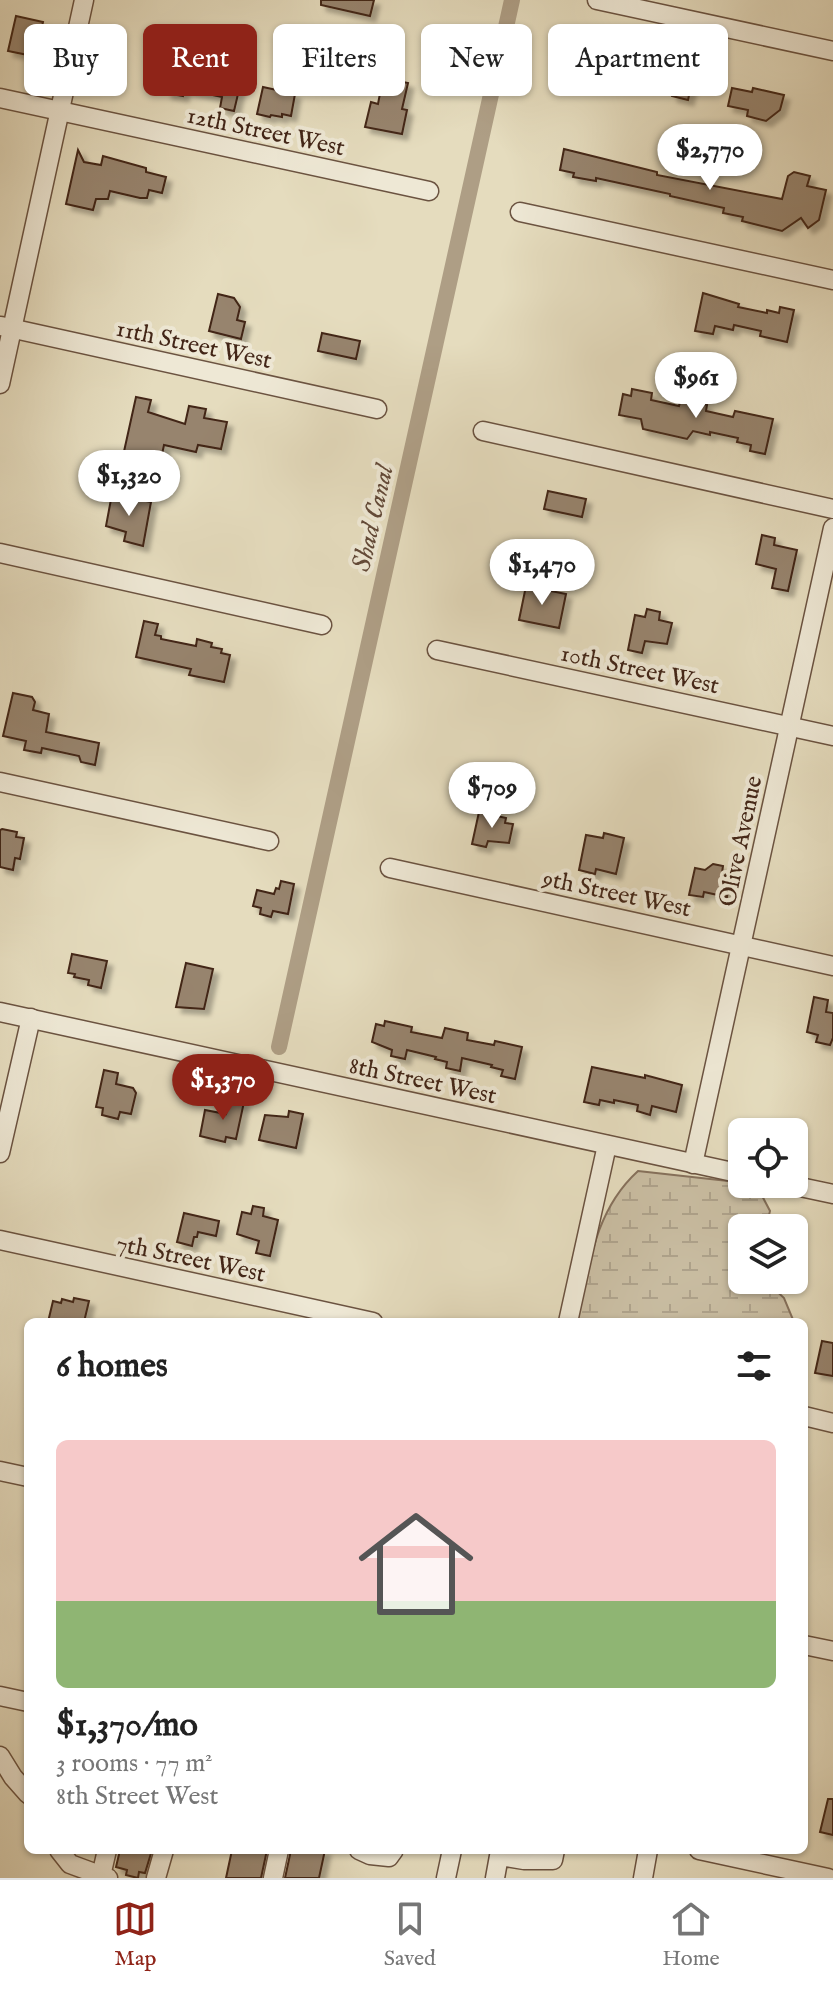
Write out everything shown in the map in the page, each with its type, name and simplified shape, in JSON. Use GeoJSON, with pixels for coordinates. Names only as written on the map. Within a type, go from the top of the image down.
{"type":"FeatureCollection","features":[{"type":"Feature","properties":{"kind":"street"},"geometry":{"type":"LineString","coordinates":[[0,384],[6,327],[84,0]]}},
{"type":"Feature","properties":{"kind":"street"},"geometry":{"type":"LineString","coordinates":[[597,0],[833,51]]}},
{"type":"Feature","properties":{"kind":"street","name":"12th Street West"},"geometry":{"type":"LineString","coordinates":[[0,98],[429,191]]}},
{"type":"Feature","properties":{"kind":"street"},"geometry":{"type":"LineString","coordinates":[[520,212],[833,280]]}},
{"type":"Feature","properties":{"kind":"street","name":"11th Street West"},"geometry":{"type":"LineString","coordinates":[[6,327],[377,409]]}},
{"type":"Feature","properties":{"kind":"street"},"geometry":{"type":"LineString","coordinates":[[483,431],[833,509]]}},
{"type":"Feature","properties":{"kind":"street","name":"Olive Avenue"},"geometry":{"type":"LineString","coordinates":[[693,1164],[833,528]]}},
{"type":"Feature","properties":{"kind":"street"},"geometry":{"type":"LineString","coordinates":[[0,553],[322,625]]}},
{"type":"Feature","properties":{"kind":"street","name":"10th Street West"},"geometry":{"type":"LineString","coordinates":[[437,650],[833,736]]}},
{"type":"Feature","properties":{"kind":"street"},"geometry":{"type":"LineString","coordinates":[[0,782],[269,841]]}},
{"type":"Feature","properties":{"kind":"street","name":"9th Street West"},"geometry":{"type":"LineString","coordinates":[[390,868],[833,966]]}},
{"type":"Feature","properties":{"kind":"street","name":"8th Street West"},"geometry":{"type":"LineString","coordinates":[[0,1012],[728,1171]]}},
{"type":"Feature","properties":{"kind":"street"},"geometry":{"type":"LineString","coordinates":[[0,1153],[31,1018]]}},
{"type":"Feature","properties":{"kind":"street"},"geometry":{"type":"LineString","coordinates":[[569,1318],[607,1145]]}},
{"type":"Feature","properties":{"kind":"street"},"geometry":{"type":"LineString","coordinates":[[808,1189],[833,1194]]}},
{"type":"Feature","properties":{"kind":"street","name":"7th Street West"},"geometry":{"type":"LineString","coordinates":[[0,1240],[355,1318]]}},
{"type":"Feature","properties":{"kind":"street"},"geometry":{"type":"LineString","coordinates":[[808,1417],[833,1423]]}},
{"type":"Feature","properties":{"kind":"street"},"geometry":{"type":"LineString","coordinates":[[0,1471],[24,1476]]}},
{"type":"Feature","properties":{"kind":"street"},"geometry":{"type":"LineString","coordinates":[[808,1646],[833,1651]]}},
{"type":"Feature","properties":{"kind":"street"},"geometry":{"type":"LineString","coordinates":[[0,1696],[24,1701]]}},
{"type":"Feature","properties":{"kind":"street"},"geometry":{"type":"LineString","coordinates":[[0,1756],[24,1789]]}},
{"type":"Feature","properties":{"kind":"street"},"geometry":{"type":"LineString","coordinates":[[62,1854],[70,1864],[104,1877],[107,1854]]}},
{"type":"Feature","properties":{"kind":"street"},"geometry":{"type":"LineString","coordinates":[[156,1878],[163,1854]]}},
{"type":"Feature","properties":{"kind":"street"},"geometry":{"type":"LineString","coordinates":[[273,1878],[278,1854]]}},
{"type":"Feature","properties":{"kind":"street"},"geometry":{"type":"LineString","coordinates":[[368,1854],[389,1857],[391,1854]]}},
{"type":"Feature","properties":{"kind":"street"},"geometry":{"type":"LineString","coordinates":[[446,1878],[451,1854]]}},
{"type":"Feature","properties":{"kind":"street"},"geometry":{"type":"LineString","coordinates":[[495,1878],[499,1856],[553,1860],[554,1854]]}},
{"type":"Feature","properties":{"kind":"street"},"geometry":{"type":"LineString","coordinates":[[643,1878],[647,1854]]}},
{"type":"Feature","properties":{"kind":"street"},"geometry":{"type":"LineString","coordinates":[[717,1854],[828,1878]]}},
{"type":"Feature","properties":{"kind":"green space"},"geometry":{"type":"Polygon","coordinates":[[[638,1171],[728,1181],[728,1198],[763,1198],[769,1214],[728,1214],[728,1294],[780,1294],[792,1318],[578,1318],[590,1261],[612,1204],[638,1171]]]}},
{"type":"Feature","properties":{"kind":"building"},"geometry":{"type":"Polygon","coordinates":[[[321,0],[374,0],[370,16],[321,5],[321,0]]]}},
{"type":"Feature","properties":{"kind":"building"},"geometry":{"type":"Polygon","coordinates":[[[16,16],[43,22],[24,24],[24,54],[8,51],[16,16]]]}},
{"type":"Feature","properties":{"kind":"building"},"geometry":{"type":"Polygon","coordinates":[[[263,87],[273,89],[273,96],[295,96],[291,116],[257,114],[263,87]]]}},
{"type":"Feature","properties":{"kind":"building"},"geometry":{"type":"Polygon","coordinates":[[[732,88],[752,92],[753,88],[784,95],[780,110],[766,121],[747,116],[748,110],[728,106],[732,88]]]}},
{"type":"Feature","properties":{"kind":"building"},"geometry":{"type":"Polygon","coordinates":[[[217,96],[238,96],[234,111],[220,108],[222,97],[217,96]]]}},
{"type":"Feature","properties":{"kind":"building"},"geometry":{"type":"Polygon","coordinates":[[[380,96],[405,96],[402,109],[407,110],[402,134],[365,127],[371,102],[378,104],[380,96]]]}},
{"type":"Feature","properties":{"kind":"building"},"geometry":{"type":"Polygon","coordinates":[[[564,149],[657,172],[657,175],[782,199],[788,176],[794,172],[810,176],[807,186],[826,190],[819,220],[808,228],[801,218],[782,231],[742,221],[743,217],[723,213],[724,208],[670,194],[596,178],[596,181],[573,177],[574,173],[560,170],[564,149]]]}},
{"type":"Feature","properties":{"kind":"building"},"geometry":{"type":"Polygon","coordinates":[[[78,150],[84,162],[101,165],[103,156],[166,177],[162,193],[149,190],[147,198],[140,198],[110,191],[108,199],[96,199],[93,210],[66,204],[78,150]]]}},
{"type":"Feature","properties":{"kind":"building"},"geometry":{"type":"Polygon","coordinates":[[[703,293],[739,304],[738,307],[767,313],[767,310],[779,313],[780,307],[794,310],[787,342],[760,336],[761,331],[734,325],[733,330],[715,326],[713,334],[695,331],[703,293]]]}},
{"type":"Feature","properties":{"kind":"building"},"geometry":{"type":"Polygon","coordinates":[[[218,294],[234,298],[240,307],[237,320],[245,322],[241,339],[209,331],[218,294]]]}},
{"type":"Feature","properties":{"kind":"building"},"geometry":{"type":"Polygon","coordinates":[[[322,333],[360,341],[356,359],[318,351],[322,333]]]}},
{"type":"Feature","properties":{"kind":"building"},"geometry":{"type":"Polygon","coordinates":[[[632,389],[652,393],[651,400],[679,406],[681,399],[707,405],[706,411],[733,417],[735,411],[773,419],[765,454],[750,451],[751,445],[737,442],[738,438],[710,432],[710,435],[693,431],[687,439],[643,429],[641,419],[619,415],[623,394],[631,396],[632,389]]]}},
{"type":"Feature","properties":{"kind":"building"},"geometry":{"type":"Polygon","coordinates":[[[136,397],[151,400],[148,412],[185,424],[189,406],[206,409],[204,418],[227,422],[221,449],[198,445],[196,452],[164,445],[160,464],[123,456],[136,397]]]}},
{"type":"Feature","properties":{"kind":"building"},"geometry":{"type":"Polygon","coordinates":[[[548,491],[586,499],[582,517],[544,509],[548,491]]]}},
{"type":"Feature","properties":{"kind":"building"},"geometry":{"type":"Polygon","coordinates":[[[112,494],[151,502],[143,546],[124,541],[126,532],[106,526],[112,494]]]}},
{"type":"Feature","properties":{"kind":"building"},"geometry":{"type":"Polygon","coordinates":[[[762,535],[775,538],[774,545],[797,550],[788,591],[772,588],[776,569],[756,564],[762,535]]]}},
{"type":"Feature","properties":{"kind":"building"},"geometry":{"type":"Polygon","coordinates":[[[526,586],[566,594],[559,628],[519,620],[526,586]]]}},
{"type":"Feature","properties":{"kind":"building"},"geometry":{"type":"Polygon","coordinates":[[[647,609],[660,612],[659,620],[672,623],[667,644],[645,641],[642,653],[628,650],[635,615],[645,617],[647,609]]]}},
{"type":"Feature","properties":{"kind":"building"},"geometry":{"type":"Polygon","coordinates":[[[144,621],[158,624],[155,635],[161,636],[161,639],[196,646],[197,639],[212,643],[211,647],[222,649],[221,653],[230,655],[224,682],[189,675],[191,669],[136,657],[144,621]]]}},
{"type":"Feature","properties":{"kind":"building"},"geometry":{"type":"Polygon","coordinates":[[[13,693],[32,697],[35,702],[33,710],[49,714],[46,732],[99,743],[95,765],[81,762],[79,756],[42,748],[41,753],[24,750],[26,741],[3,736],[13,693]]]}},
{"type":"Feature","properties":{"kind":"building"},"geometry":{"type":"Polygon","coordinates":[[[479,812],[506,818],[505,823],[513,824],[509,843],[488,841],[486,847],[472,844],[479,812]]]}},
{"type":"Feature","properties":{"kind":"building"},"geometry":{"type":"Polygon","coordinates":[[[2,829],[17,832],[16,837],[24,838],[20,859],[15,858],[13,870],[0,867],[2,829]]]}},
{"type":"Feature","properties":{"kind":"building"},"geometry":{"type":"Polygon","coordinates":[[[604,833],[624,838],[616,874],[596,869],[595,874],[579,870],[586,835],[603,838],[604,833]]]}},
{"type":"Feature","properties":{"kind":"building"},"geometry":{"type":"Polygon","coordinates":[[[713,864],[723,866],[722,873],[731,875],[727,897],[704,892],[703,897],[689,895],[695,868],[705,870],[713,864]]]}},
{"type":"Feature","properties":{"kind":"building"},"geometry":{"type":"Polygon","coordinates":[[[281,881],[294,884],[288,914],[273,911],[271,917],[260,914],[261,908],[253,906],[257,890],[274,894],[281,881]]]}},
{"type":"Feature","properties":{"kind":"building"},"geometry":{"type":"Polygon","coordinates":[[[72,954],[107,961],[101,988],[88,985],[89,980],[68,973],[72,954]]]}},
{"type":"Feature","properties":{"kind":"building"},"geometry":{"type":"Polygon","coordinates":[[[186,963],[213,969],[204,1009],[176,1007],[186,963]]]}},
{"type":"Feature","properties":{"kind":"building"},"geometry":{"type":"Polygon","coordinates":[[[814,997],[828,1000],[826,1012],[833,1013],[830,1045],[816,1042],[818,1035],[807,1032],[814,997]]]}},
{"type":"Feature","properties":{"kind":"building"},"geometry":{"type":"Polygon","coordinates":[[[385,1021],[412,1027],[411,1032],[442,1038],[445,1028],[468,1033],[467,1040],[494,1045],[495,1041],[522,1047],[515,1079],[501,1076],[503,1070],[492,1065],[462,1058],[460,1071],[446,1068],[447,1062],[436,1057],[407,1050],[405,1059],[391,1056],[392,1050],[372,1042],[376,1024],[384,1026],[385,1021]]]}},
{"type":"Feature","properties":{"kind":"building"},"geometry":{"type":"Polygon","coordinates":[[[592,1067],[645,1078],[645,1075],[682,1085],[676,1112],[652,1106],[650,1115],[637,1111],[638,1105],[614,1100],[614,1103],[600,1100],[599,1105],[584,1102],[592,1067]]]}},
{"type":"Feature","properties":{"kind":"building"},"geometry":{"type":"Polygon","coordinates":[[[104,1070],[118,1073],[116,1084],[133,1088],[136,1093],[131,1114],[120,1112],[118,1119],[102,1115],[103,1108],[96,1107],[104,1070]]]}},
{"type":"Feature","properties":{"kind":"building"},"geometry":{"type":"Polygon","coordinates":[[[230,1098],[244,1102],[236,1139],[226,1137],[225,1142],[200,1136],[205,1110],[226,1114],[230,1098]]]}},
{"type":"Feature","properties":{"kind":"building"},"geometry":{"type":"Polygon","coordinates":[[[289,1111],[303,1114],[296,1148],[259,1140],[265,1115],[288,1117],[289,1111]]]}},
{"type":"Feature","properties":{"kind":"building"},"geometry":{"type":"Polygon","coordinates":[[[253,1206],[264,1208],[263,1216],[278,1220],[270,1256],[256,1253],[259,1241],[237,1234],[242,1212],[251,1214],[253,1206]]]}},
{"type":"Feature","properties":{"kind":"building"},"geometry":{"type":"Polygon","coordinates":[[[184,1213],[219,1221],[216,1236],[198,1232],[192,1246],[177,1242],[184,1213]]]}},
{"type":"Feature","properties":{"kind":"building"},"geometry":{"type":"Polygon","coordinates":[[[74,1298],[89,1301],[85,1318],[49,1318],[53,1301],[61,1303],[62,1299],[73,1302],[74,1298]]]}},
{"type":"Feature","properties":{"kind":"building"},"geometry":{"type":"Polygon","coordinates":[[[822,1341],[833,1343],[833,1376],[815,1373],[822,1341]]]}},
{"type":"Feature","properties":{"kind":"building"},"geometry":{"type":"Polygon","coordinates":[[[828,1799],[833,1799],[833,1835],[820,1832],[828,1799]]]}},
{"type":"Feature","properties":{"kind":"building"},"geometry":{"type":"Polygon","coordinates":[[[119,1854],[151,1854],[145,1873],[139,1872],[138,1878],[126,1875],[127,1870],[116,1867],[119,1854]]]}},
{"type":"Feature","properties":{"kind":"building"},"geometry":{"type":"Polygon","coordinates":[[[231,1854],[266,1854],[261,1878],[226,1878],[231,1854]]]}},
{"type":"Feature","properties":{"kind":"building"},"geometry":{"type":"Polygon","coordinates":[[[290,1854],[324,1854],[319,1878],[285,1878],[290,1854]]]}},
{"type":"Feature","properties":{"kind":"waterway","name":"Shad Canal"},"geometry":{"type":"LineString","coordinates":[[279,1047],[512,0]]}}]}
